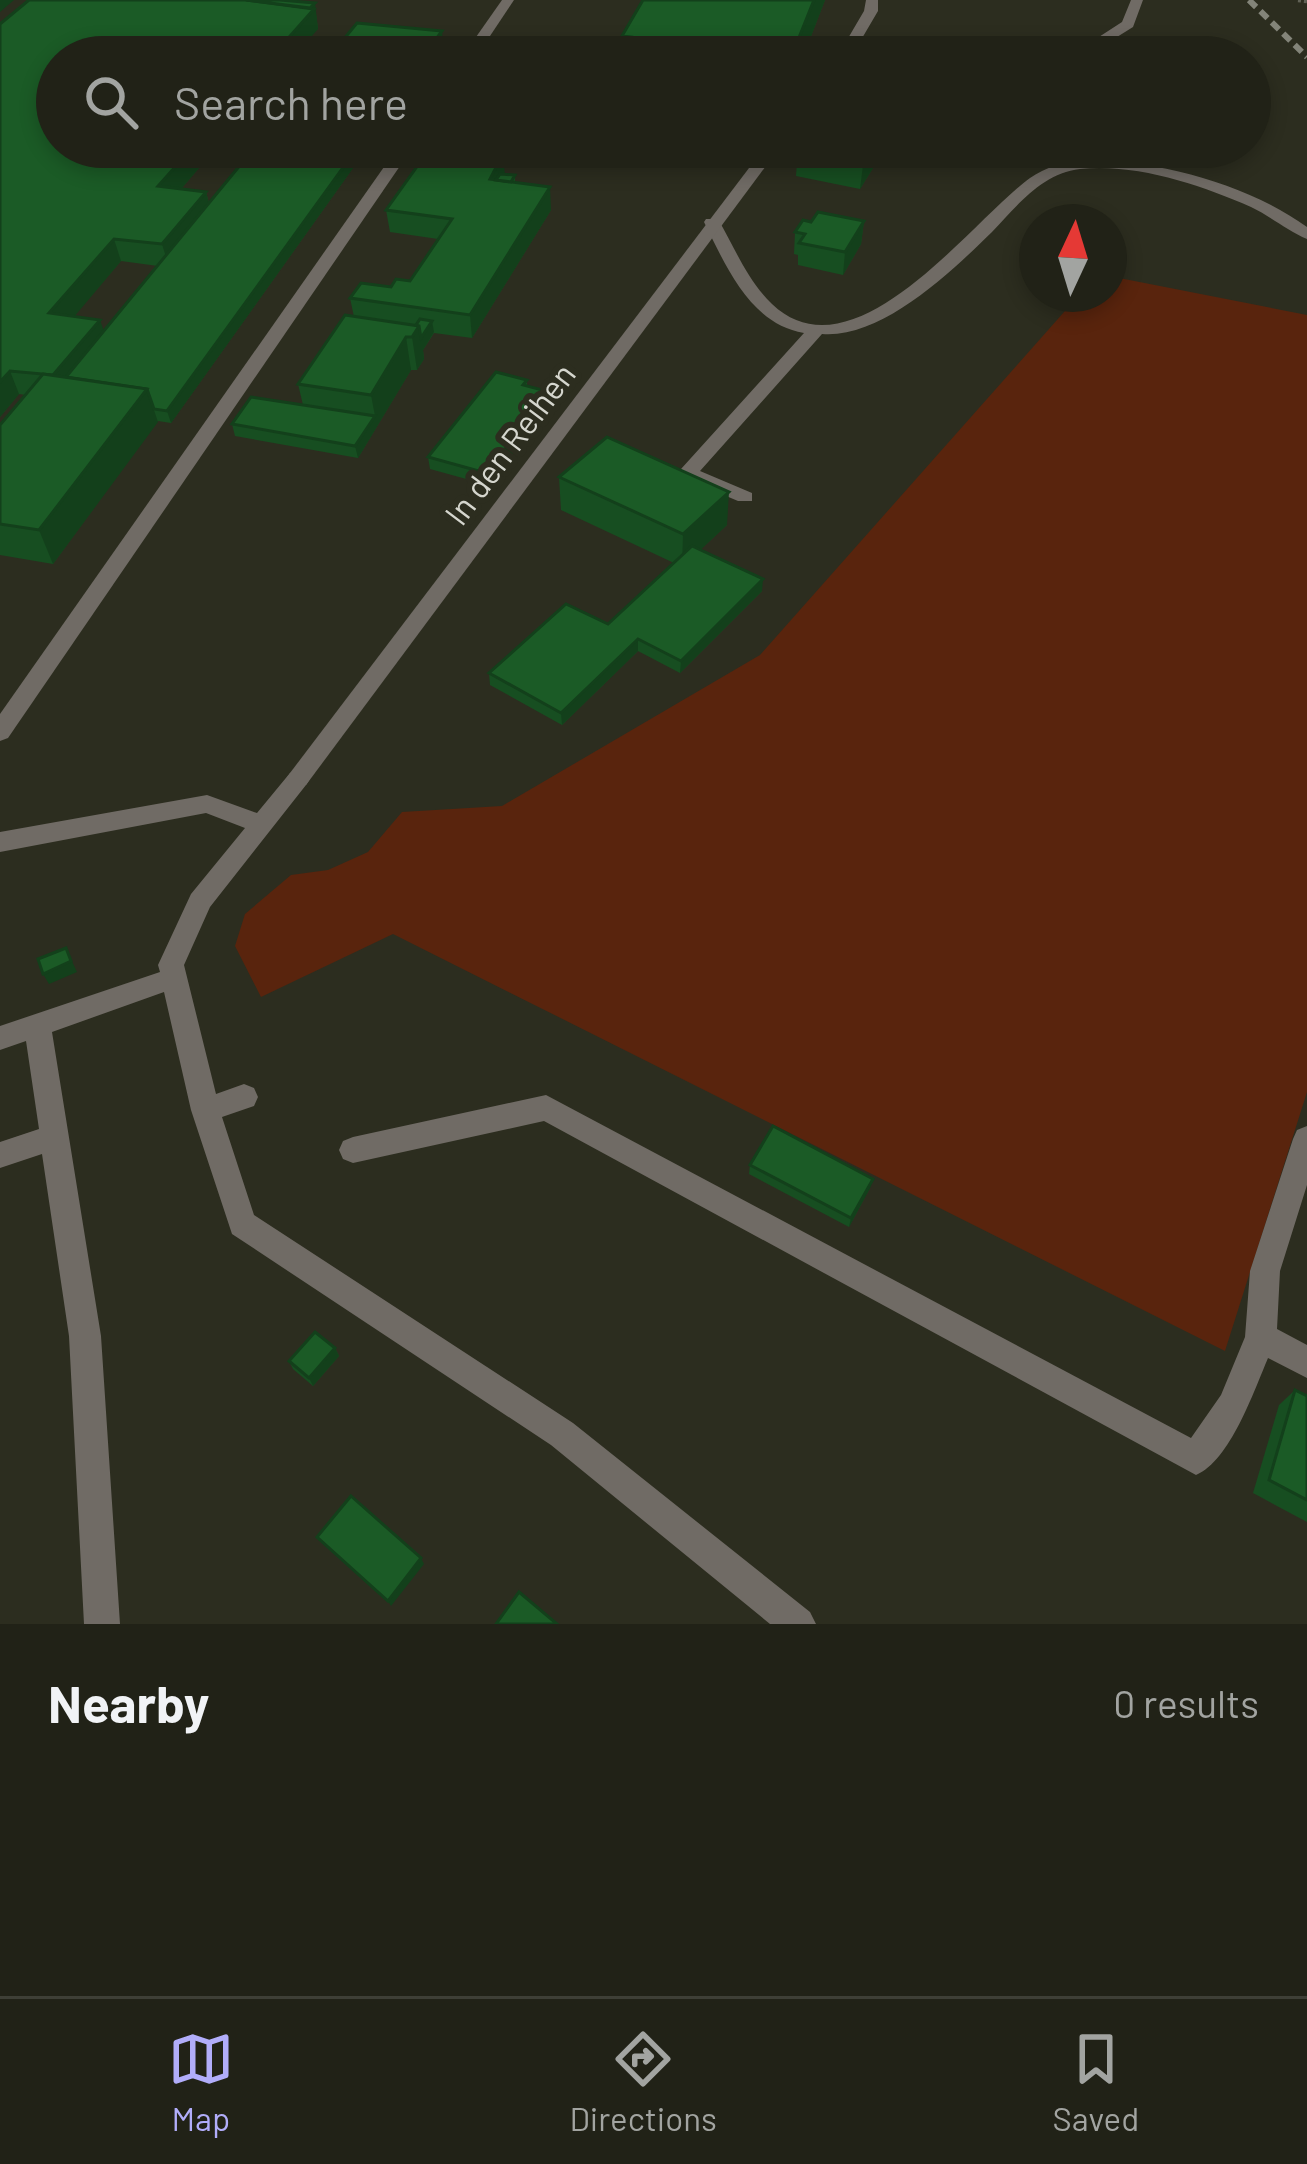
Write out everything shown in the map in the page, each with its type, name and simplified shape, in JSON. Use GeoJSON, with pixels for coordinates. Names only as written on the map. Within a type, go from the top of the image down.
{"type":"FeatureCollection","features":[{"type":"Feature","properties":{"kind":"street"},"geometry":{"type":"LineString","coordinates":[[483,36],[508,0]]}},
{"type":"Feature","properties":{"kind":"street"},"geometry":{"type":"LineString","coordinates":[[854,36],[872,0]]}},
{"type":"Feature","properties":{"kind":"street"},"geometry":{"type":"LineString","coordinates":[[1109,36],[1128,24],[1137,0]]}},
{"type":"Feature","properties":{"kind":"street"},"geometry":{"type":"LineString","coordinates":[[0,732],[391,168]]}},
{"type":"Feature","properties":{"kind":"street","name":"In den Reihen"},"geometry":{"type":"LineString","coordinates":[[174,978],[172,965],[200,901],[298,779],[755,168]]}},
{"type":"Feature","properties":{"kind":"street"},"geometry":{"type":"LineString","coordinates":[[712,222],[729,263],[755,301],[787,325],[814,334],[848,330],[929,280],[1019,196],[1062,168]]}},
{"type":"Feature","properties":{"kind":"street"},"geometry":{"type":"LineString","coordinates":[[1126,168],[1201,185],[1266,207],[1307,234]]}},
{"type":"Feature","properties":{"kind":"street"},"geometry":{"type":"LineString","coordinates":[[745,497],[688,473],[814,334]]}},
{"type":"Feature","properties":{"kind":"street"},"geometry":{"type":"LineString","coordinates":[[0,842],[207,804],[260,824]]}},
{"type":"Feature","properties":{"kind":"street"},"geometry":{"type":"LineString","coordinates":[[0,1037],[174,978],[206,1109],[242,1223],[562,1434],[799,1624]]}},
{"type":"Feature","properties":{"kind":"street"},"geometry":{"type":"LineString","coordinates":[[37,1025],[85,1336],[102,1624]]}},
{"type":"Feature","properties":{"kind":"street"},"geometry":{"type":"LineString","coordinates":[[206,1109],[244,1097]]}},
{"type":"Feature","properties":{"kind":"street"},"geometry":{"type":"LineString","coordinates":[[352,1150],[546,1108],[1196,1459],[1232,1406],[1261,1337],[1265,1271],[1307,1139]]}},
{"type":"Feature","properties":{"kind":"street"},"geometry":{"type":"LineString","coordinates":[[0,1155],[54,1137]]}},
{"type":"Feature","properties":{"kind":"street"},"geometry":{"type":"LineString","coordinates":[[1261,1337],[1307,1362]]}},
{"type":"Feature","properties":{"kind":"path"},"geometry":{"type":"LineString","coordinates":[[1298,0],[1307,1]]}},
{"type":"Feature","properties":{"kind":"shaded area"},"geometry":{"type":"Polygon","coordinates":[[[1127,280],[1307,315],[1307,1092],[1225,1351],[393,934],[261,997],[235,946],[245,914],[291,875],[328,870],[368,852],[402,812],[502,806],[760,655],[1064,312],[1127,312],[1127,280]]]}},
{"type":"Feature","properties":{"kind":"building"},"geometry":{"type":"Polygon","coordinates":[[[29,0],[246,0],[314,9],[290,36],[36,36],[36,168],[174,168],[158,186],[206,192],[162,244],[114,239],[49,313],[100,320],[53,375],[10,371],[0,382],[0,24],[29,0]]]}},
{"type":"Feature","properties":{"kind":"building"},"geometry":{"type":"Polygon","coordinates":[[[246,0],[280,0],[315,3],[310,8],[246,0]]]}},
{"type":"Feature","properties":{"kind":"building"},"geometry":{"type":"Polygon","coordinates":[[[643,0],[814,0],[800,36],[622,36],[643,0]]]}},
{"type":"Feature","properties":{"kind":"building"},"geometry":{"type":"Polygon","coordinates":[[[357,23],[442,31],[438,36],[346,36],[357,23]]]}},
{"type":"Feature","properties":{"kind":"building"},"geometry":{"type":"Polygon","coordinates":[[[238,168],[343,168],[167,411],[154,409],[147,389],[66,377],[238,168]]]}},
{"type":"Feature","properties":{"kind":"building"},"geometry":{"type":"Polygon","coordinates":[[[416,168],[496,168],[490,179],[550,187],[470,315],[350,298],[361,283],[391,287],[396,279],[410,281],[452,219],[386,210],[416,168]]]}},
{"type":"Feature","properties":{"kind":"building"},"geometry":{"type":"Polygon","coordinates":[[[500,174],[515,175],[511,182],[496,180],[500,174]]]}},
{"type":"Feature","properties":{"kind":"building"},"geometry":{"type":"Polygon","coordinates":[[[818,212],[864,221],[845,252],[799,243],[805,234],[795,232],[803,220],[811,222],[818,212]]]}},
{"type":"Feature","properties":{"kind":"building"},"geometry":{"type":"Polygon","coordinates":[[[345,315],[419,326],[412,337],[406,337],[371,395],[298,384],[345,315]]]}},
{"type":"Feature","properties":{"kind":"building"},"geometry":{"type":"Polygon","coordinates":[[[420,319],[432,321],[421,338],[416,325],[420,319]]]}},
{"type":"Feature","properties":{"kind":"building"},"geometry":{"type":"Polygon","coordinates":[[[496,372],[550,392],[486,473],[428,457],[496,372]]]}},
{"type":"Feature","properties":{"kind":"building"},"geometry":{"type":"Polygon","coordinates":[[[43,374],[147,389],[39,530],[0,524],[0,425],[43,374]]]}},
{"type":"Feature","properties":{"kind":"building"},"geometry":{"type":"Polygon","coordinates":[[[251,397],[375,416],[355,446],[232,424],[251,397]]]}},
{"type":"Feature","properties":{"kind":"building"},"geometry":{"type":"Polygon","coordinates":[[[607,437],[729,492],[683,534],[559,477],[607,437]]]}},
{"type":"Feature","properties":{"kind":"building"},"geometry":{"type":"Polygon","coordinates":[[[692,546],[763,579],[681,661],[638,639],[561,713],[489,673],[566,604],[608,624],[692,546]]]}},
{"type":"Feature","properties":{"kind":"building"},"geometry":{"type":"Polygon","coordinates":[[[66,948],[71,961],[43,974],[38,959],[66,948]]]}},
{"type":"Feature","properties":{"kind":"building"},"geometry":{"type":"Polygon","coordinates":[[[773,1126],[873,1179],[851,1218],[750,1165],[773,1126]]]}},
{"type":"Feature","properties":{"kind":"building"},"geometry":{"type":"Polygon","coordinates":[[[315,1332],[335,1348],[309,1378],[289,1361],[315,1332]]]}},
{"type":"Feature","properties":{"kind":"building"},"geometry":{"type":"Polygon","coordinates":[[[1295,1390],[1307,1396],[1307,1500],[1269,1480],[1295,1390]]]}},
{"type":"Feature","properties":{"kind":"building"},"geometry":{"type":"Polygon","coordinates":[[[351,1496],[421,1558],[388,1601],[317,1537],[351,1496]]]}},
{"type":"Feature","properties":{"kind":"building"},"geometry":{"type":"Polygon","coordinates":[[[519,1592],[557,1624],[496,1624],[519,1592]]]}},
{"type":"Feature","properties":{"kind":"railway"},"geometry":{"type":"LineString","coordinates":[[1249,0],[1307,57]]}}]}
